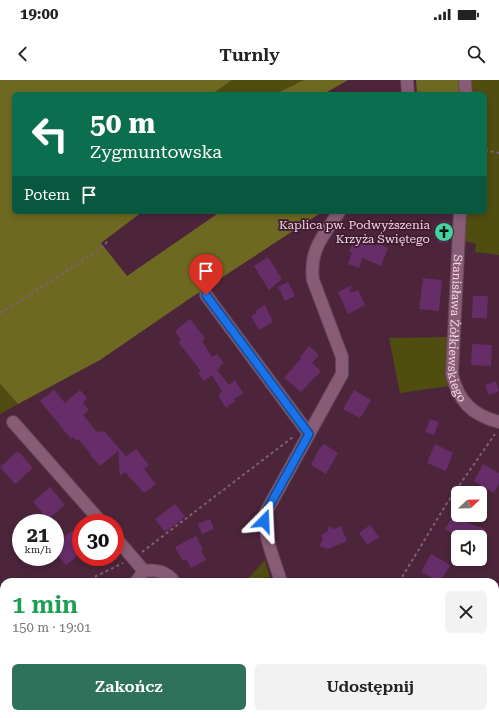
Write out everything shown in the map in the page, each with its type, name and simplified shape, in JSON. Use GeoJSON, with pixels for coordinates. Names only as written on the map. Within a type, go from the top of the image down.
{"type":"FeatureCollection","features":[{"type":"Feature","properties":{"kind":"street"},"geometry":{"type":"LineString","coordinates":[[407,80],[408,92]]}},
{"type":"Feature","properties":{"kind":"street"},"geometry":{"type":"LineString","coordinates":[[465,80],[466,92]]}},
{"type":"Feature","properties":{"kind":"street"},"geometry":{"type":"LineString","coordinates":[[280,578],[265,531],[266,512],[303,434],[342,374],[342,356],[312,280],[311,269],[312,258],[318,244],[338,214]]}},
{"type":"Feature","properties":{"kind":"street","name":"Stanisława Żółkiewskiego"},"geometry":{"type":"LineString","coordinates":[[460,214],[452,374],[455,386],[461,398],[471,410],[498,427]]}},
{"type":"Feature","properties":{"kind":"street"},"geometry":{"type":"LineString","coordinates":[[206,295],[303,434]]}},
{"type":"Feature","properties":{"kind":"street"},"geometry":{"type":"LineString","coordinates":[[13,422],[94,514]]}},
{"type":"Feature","properties":{"kind":"street"},"geometry":{"type":"LineString","coordinates":[[124,544],[138,554],[144,571]]}},
{"type":"Feature","properties":{"kind":"street"},"geometry":{"type":"LineString","coordinates":[[139,578],[144,571],[150,570],[158,571],[172,578]]}},
{"type":"Feature","properties":{"kind":"path"},"geometry":{"type":"LineString","coordinates":[[487,150],[499,153]]}},
{"type":"Feature","properties":{"kind":"path"},"geometry":{"type":"LineString","coordinates":[[0,313],[96,252],[108,242]]}},
{"type":"Feature","properties":{"kind":"path"},"geometry":{"type":"LineString","coordinates":[[401,578],[447,503],[498,427]]}},
{"type":"Feature","properties":{"kind":"path"},"geometry":{"type":"LineString","coordinates":[[93,578],[128,562],[303,434]]}},
{"type":"Feature","properties":{"kind":"shaded area"},"geometry":{"type":"Polygon","coordinates":[[[0,80],[232,80],[215,92],[12,92],[12,214],[139,214],[101,243],[127,276],[217,214],[319,214],[192,297],[100,360],[18,404],[0,384],[0,80]]]}},
{"type":"Feature","properties":{"kind":"shaded area"},"geometry":{"type":"Polygon","coordinates":[[[232,80],[304,80],[279,92],[215,92],[232,80]]]}},
{"type":"Feature","properties":{"kind":"shaded area"},"geometry":{"type":"Polygon","coordinates":[[[304,80],[348,80],[327,92],[279,92],[304,80]]]}},
{"type":"Feature","properties":{"kind":"shaded area"},"geometry":{"type":"Polygon","coordinates":[[[416,80],[462,80],[464,92],[417,92],[416,80]]]}},
{"type":"Feature","properties":{"kind":"shaded area"},"geometry":{"type":"Polygon","coordinates":[[[470,80],[499,80],[499,255],[475,252],[476,244],[464,241],[465,214],[487,214],[487,92],[471,92],[470,80]]]}},
{"type":"Feature","properties":{"kind":"shaded area"},"geometry":{"type":"Polygon","coordinates":[[[448,337],[449,386],[400,393],[389,338],[448,337]]]}},
{"type":"Feature","properties":{"kind":"shaded area"},"geometry":{"type":"Polygon","coordinates":[[[0,384],[18,404],[0,414],[0,384]]]}},
{"type":"Feature","properties":{"kind":"shaded area"},"geometry":{"type":"Polygon","coordinates":[[[265,560],[270,578],[249,578],[265,560]]]}},
{"type":"Feature","properties":{"kind":"building","name":"Kaplica pw. Podwyższenia Krzyża Świętego"},"geometry":{"type":"Polygon","coordinates":[[[441,221],[450,222],[448,243],[438,242],[441,221]]]}},
{"type":"Feature","properties":{"kind":"building"},"geometry":{"type":"Polygon","coordinates":[[[355,237],[375,246],[377,243],[388,248],[381,266],[362,258],[359,268],[348,264],[352,253],[349,252],[355,237]]]}},
{"type":"Feature","properties":{"kind":"building"},"geometry":{"type":"Polygon","coordinates":[[[268,257],[282,279],[269,290],[254,266],[268,257]]]}},
{"type":"Feature","properties":{"kind":"building"},"geometry":{"type":"Polygon","coordinates":[[[423,278],[442,280],[439,311],[419,309],[423,278]]]}},
{"type":"Feature","properties":{"kind":"building"},"geometry":{"type":"Polygon","coordinates":[[[288,282],[295,296],[285,301],[278,287],[288,282]]]}},
{"type":"Feature","properties":{"kind":"building"},"geometry":{"type":"Polygon","coordinates":[[[352,285],[349,293],[358,290],[365,305],[348,314],[338,292],[352,285]]]}},
{"type":"Feature","properties":{"kind":"building"},"geometry":{"type":"Polygon","coordinates":[[[473,296],[488,296],[487,318],[472,318],[473,296]]]}},
{"type":"Feature","properties":{"kind":"building"},"geometry":{"type":"Polygon","coordinates":[[[265,305],[273,322],[259,330],[251,316],[257,313],[256,310],[265,305]]]}},
{"type":"Feature","properties":{"kind":"building"},"geometry":{"type":"Polygon","coordinates":[[[190,319],[205,338],[202,341],[212,357],[217,354],[224,363],[217,370],[229,385],[235,380],[243,393],[234,399],[235,401],[226,408],[218,395],[222,392],[212,375],[204,381],[198,373],[201,371],[178,342],[181,340],[175,331],[190,319]]]}},
{"type":"Feature","properties":{"kind":"building"},"geometry":{"type":"Polygon","coordinates":[[[472,344],[492,345],[491,366],[471,365],[472,344]]]}},
{"type":"Feature","properties":{"kind":"building"},"geometry":{"type":"Polygon","coordinates":[[[309,346],[319,355],[312,363],[321,371],[301,392],[284,378],[309,346]]]}},
{"type":"Feature","properties":{"kind":"building"},"geometry":{"type":"Polygon","coordinates":[[[496,381],[499,391],[489,395],[485,385],[496,381]]]}},
{"type":"Feature","properties":{"kind":"building"},"geometry":{"type":"Polygon","coordinates":[[[54,390],[65,403],[80,390],[87,398],[83,403],[89,410],[83,415],[98,433],[101,430],[102,432],[104,431],[126,456],[136,449],[149,465],[144,469],[156,484],[144,493],[125,472],[120,476],[118,451],[100,466],[78,439],[76,441],[73,437],[71,439],[40,401],[54,390]]]}},
{"type":"Feature","properties":{"kind":"building"},"geometry":{"type":"Polygon","coordinates":[[[354,390],[371,400],[360,418],[343,409],[354,390]]]}},
{"type":"Feature","properties":{"kind":"building"},"geometry":{"type":"Polygon","coordinates":[[[430,419],[439,422],[434,435],[425,432],[430,419]]]}},
{"type":"Feature","properties":{"kind":"building"},"geometry":{"type":"Polygon","coordinates":[[[324,444],[338,453],[326,474],[311,465],[319,449],[324,444]]]}},
{"type":"Feature","properties":{"kind":"building"},"geometry":{"type":"Polygon","coordinates":[[[435,444],[453,453],[446,471],[427,463],[435,444]]]}},
{"type":"Feature","properties":{"kind":"building"},"geometry":{"type":"Polygon","coordinates":[[[18,451],[33,468],[15,484],[0,467],[18,451]]]}},
{"type":"Feature","properties":{"kind":"building"},"geometry":{"type":"Polygon","coordinates":[[[483,464],[499,473],[499,483],[494,493],[487,489],[487,486],[482,486],[474,481],[483,464]]]}},
{"type":"Feature","properties":{"kind":"building"},"geometry":{"type":"Polygon","coordinates":[[[50,487],[65,505],[54,514],[44,514],[33,502],[50,487]]]}},
{"type":"Feature","properties":{"kind":"building"},"geometry":{"type":"Polygon","coordinates":[[[175,504],[185,517],[165,532],[155,519],[175,504]]]}},
{"type":"Feature","properties":{"kind":"building"},"geometry":{"type":"Polygon","coordinates":[[[210,519],[214,529],[202,534],[198,524],[210,519]]]}},
{"type":"Feature","properties":{"kind":"building"},"geometry":{"type":"Polygon","coordinates":[[[451,520],[451,522],[469,522],[485,529],[451,530],[451,532],[445,529],[451,520]]]}},
{"type":"Feature","properties":{"kind":"building"},"geometry":{"type":"Polygon","coordinates":[[[370,525],[379,537],[367,545],[359,533],[370,525]]]}},
{"type":"Feature","properties":{"kind":"building"},"geometry":{"type":"Polygon","coordinates":[[[329,526],[334,529],[341,526],[347,541],[328,549],[319,546],[323,539],[321,535],[327,532],[329,526]]]}},
{"type":"Feature","properties":{"kind":"building"},"geometry":{"type":"Polygon","coordinates":[[[72,531],[72,560],[66,565],[64,563],[64,537],[72,531]]]}},
{"type":"Feature","properties":{"kind":"building"},"geometry":{"type":"Polygon","coordinates":[[[196,536],[206,560],[191,568],[186,559],[183,561],[175,547],[196,536]]]}},
{"type":"Feature","properties":{"kind":"building"},"geometry":{"type":"Polygon","coordinates":[[[431,554],[450,565],[442,578],[432,578],[421,572],[431,554]]]}},
{"type":"Feature","properties":{"kind":"place","name":"Kaplica pw. Podwyższenia Krzyża Świętego"},"geometry":{"type":"Point","coordinates":[444,232]}},
{"type":"Feature","properties":{"kind":"route"},"geometry":{"type":"LineString","coordinates":[[206,295],[309,434],[266,512],[264,521]]}}]}
